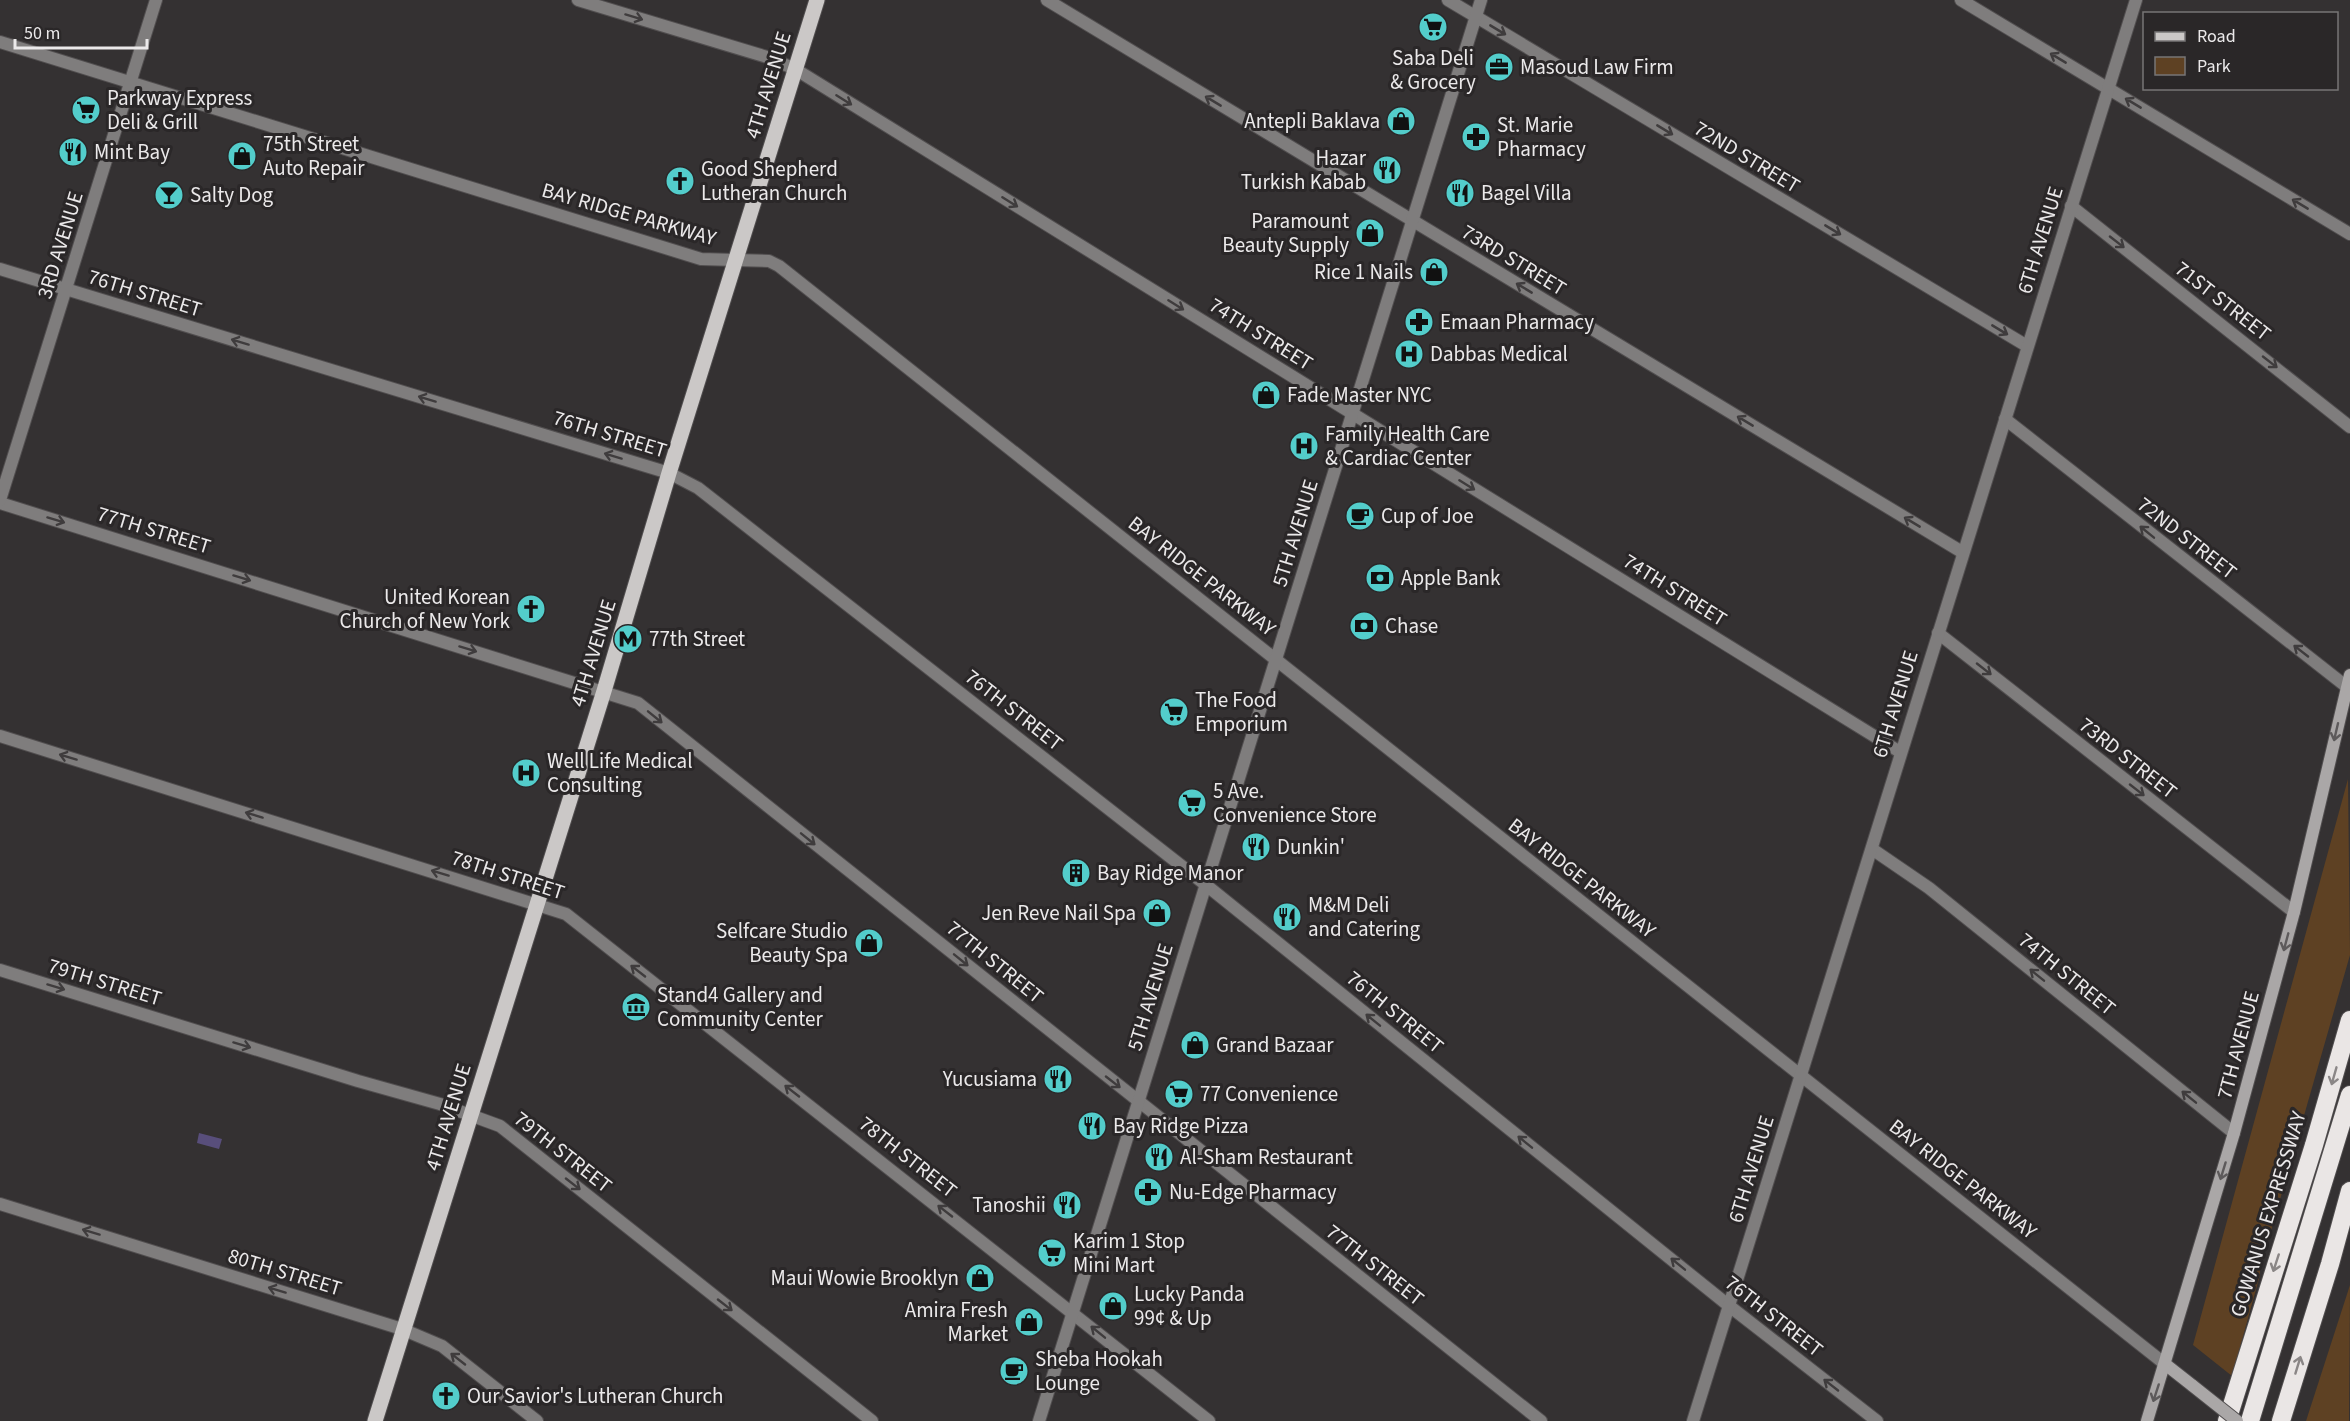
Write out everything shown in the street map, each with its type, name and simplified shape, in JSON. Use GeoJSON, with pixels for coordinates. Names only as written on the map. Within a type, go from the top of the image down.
{"type":"FeatureCollection","features":[{"type":"Feature","properties":{"kind":"highway","name":"GOWANUS EXPRESSWAY"},"geometry":{"type":"LineString","coordinates":[[2227,1421],[2314,1145],[2350,1020]]}},
{"type":"Feature","properties":{"kind":"highway"},"geometry":{"type":"LineString","coordinates":[[2250,1421],[2350,1095]]}},
{"type":"Feature","properties":{"kind":"highway"},"geometry":{"type":"LineString","coordinates":[[2331,1264],[2350,1191]]}},
{"type":"Feature","properties":{"kind":"highway"},"geometry":{"type":"LineString","coordinates":[[2281,1421],[2331,1264],[2350,1213]]}},
{"type":"Feature","properties":{"kind":"main road","name":"4TH AVENUE"},"geometry":{"type":"LineString","coordinates":[[375,1421],[604,691],[669,473],[817,0]]}},
{"type":"Feature","properties":{"kind":"main road","name":"7TH AVENUE"},"geometry":{"type":"LineString","coordinates":[[2147,1421],[2234,1133],[2294,912],[2348,681]]}},
{"type":"Feature","properties":{"kind":"main road","name":"BAY RIDGE PARKWAY"},"geometry":{"type":"LineString","coordinates":[[2165,1364],[2237,1421]]}},
{"type":"Feature","properties":{"kind":"street","name":"3RD AVENUE"},"geometry":{"type":"LineString","coordinates":[[0,502],[156,0]]}},
{"type":"Feature","properties":{"kind":"street","name":"74TH STREET"},"geometry":{"type":"LineString","coordinates":[[578,0],[767,57],[795,69],[1900,752]]}},
{"type":"Feature","properties":{"kind":"street","name":"73RD STREET"},"geometry":{"type":"LineString","coordinates":[[1047,0],[1962,552]]}},
{"type":"Feature","properties":{"kind":"street","name":"72ND STREET"},"geometry":{"type":"LineString","coordinates":[[1448,0],[2027,346]]}},
{"type":"Feature","properties":{"kind":"street","name":"5TH AVENUE"},"geometry":{"type":"LineString","coordinates":[[1039,1421],[1481,0]]}},
{"type":"Feature","properties":{"kind":"street"},"geometry":{"type":"LineString","coordinates":[[1961,0],[2350,234]]}},
{"type":"Feature","properties":{"kind":"street","name":"6TH AVENUE"},"geometry":{"type":"LineString","coordinates":[[1693,1421],[1872,849],[1962,552],[2136,0]]}},
{"type":"Feature","properties":{"kind":"street","name":"BAY RIDGE PARKWAY"},"geometry":{"type":"LineString","coordinates":[[0,42],[701,259],[769,261],[779,266],[2165,1364]]}},
{"type":"Feature","properties":{"kind":"street","name":"71ST STREET"},"geometry":{"type":"LineString","coordinates":[[2071,206],[2350,427]]}},
{"type":"Feature","properties":{"kind":"street","name":"76TH STREET"},"geometry":{"type":"LineString","coordinates":[[0,269],[669,473],[698,488],[1206,885],[1728,1305],[1877,1421]]}},
{"type":"Feature","properties":{"kind":"street","name":"72ND STREET"},"geometry":{"type":"LineString","coordinates":[[2005,419],[2348,681]]}},
{"type":"Feature","properties":{"kind":"street","name":"77TH STREET"},"geometry":{"type":"LineString","coordinates":[[0,502],[638,703],[1541,1421]]}},
{"type":"Feature","properties":{"kind":"street","name":"73RD STREET"},"geometry":{"type":"LineString","coordinates":[[1938,633],[2294,912]]}},
{"type":"Feature","properties":{"kind":"street","name":"78TH STREET"},"geometry":{"type":"LineString","coordinates":[[0,736],[566,914],[1209,1421]]}},
{"type":"Feature","properties":{"kind":"street","name":"74TH STREET"},"geometry":{"type":"LineString","coordinates":[[1872,849],[1929,888],[2234,1133]]}},
{"type":"Feature","properties":{"kind":"street","name":"79TH STREET"},"geometry":{"type":"LineString","coordinates":[[0,970],[500,1126],[872,1421]]}},
{"type":"Feature","properties":{"kind":"street","name":"80TH STREET"},"geometry":{"type":"LineString","coordinates":[[0,1204],[402,1329],[442,1346],[537,1421]]}},
{"type":"Feature","properties":{"kind":"green space"},"geometry":{"type":"Polygon","coordinates":[[[2348,779],[2350,955],[2267,1245],[2260,1245],[2260,1275],[2232,1376],[2193,1345],[2348,779]]]}},
{"type":"Feature","properties":{"kind":"green space"},"geometry":{"type":"Polygon","coordinates":[[[2350,1285],[2349,1421],[2306,1421],[2350,1285]]]}},
{"type":"Feature","properties":{"kind":"shaded area"},"geometry":{"type":"Polygon","coordinates":[[[199,1133],[222,1139],[219,1149],[197,1143],[199,1133]]]}},
{"type":"Feature","properties":{"kind":"place","name":"Saba Deli & Grocery"},"geometry":{"type":"Point","coordinates":[1433,27]}},
{"type":"Feature","properties":{"kind":"place","name":"Masoud Law Firm"},"geometry":{"type":"Point","coordinates":[1499,67]}},
{"type":"Feature","properties":{"kind":"place","name":"Parkway Express Deli & Grill"},"geometry":{"type":"Point","coordinates":[86,110]}},
{"type":"Feature","properties":{"kind":"place","name":"Antepli Baklava"},"geometry":{"type":"Point","coordinates":[1401,121]}},
{"type":"Feature","properties":{"kind":"place","name":"St. Marie Pharmacy"},"geometry":{"type":"Point","coordinates":[1476,137]}},
{"type":"Feature","properties":{"kind":"place","name":"Mint Bay"},"geometry":{"type":"Point","coordinates":[73,152]}},
{"type":"Feature","properties":{"kind":"place","name":"75th Street Auto Repair"},"geometry":{"type":"Point","coordinates":[242,156]}},
{"type":"Feature","properties":{"kind":"place","name":"Hazar Turkish Kabab"},"geometry":{"type":"Point","coordinates":[1387,170]}},
{"type":"Feature","properties":{"kind":"place","name":"Good Shepherd Lutheran Church"},"geometry":{"type":"Point","coordinates":[680,181]}},
{"type":"Feature","properties":{"kind":"place","name":"Bagel Villa"},"geometry":{"type":"Point","coordinates":[1460,193]}},
{"type":"Feature","properties":{"kind":"place","name":"Salty Dog"},"geometry":{"type":"Point","coordinates":[169,195]}},
{"type":"Feature","properties":{"kind":"place","name":"Paramount Beauty Supply"},"geometry":{"type":"Point","coordinates":[1370,233]}},
{"type":"Feature","properties":{"kind":"place","name":"Rice 1 Nails"},"geometry":{"type":"Point","coordinates":[1434,272]}},
{"type":"Feature","properties":{"kind":"place","name":"Emaan Pharmacy"},"geometry":{"type":"Point","coordinates":[1419,322]}},
{"type":"Feature","properties":{"kind":"place","name":"Dabbas Medical"},"geometry":{"type":"Point","coordinates":[1409,354]}},
{"type":"Feature","properties":{"kind":"place","name":"Fade Master NYC"},"geometry":{"type":"Point","coordinates":[1266,395]}},
{"type":"Feature","properties":{"kind":"place","name":"Family Health Care & Cardiac Center"},"geometry":{"type":"Point","coordinates":[1304,446]}},
{"type":"Feature","properties":{"kind":"place","name":"Cup of Joe"},"geometry":{"type":"Point","coordinates":[1360,516]}},
{"type":"Feature","properties":{"kind":"place","name":"Apple Bank"},"geometry":{"type":"Point","coordinates":[1380,578]}},
{"type":"Feature","properties":{"kind":"place","name":"United Korean Church of New York"},"geometry":{"type":"Point","coordinates":[531,609]}},
{"type":"Feature","properties":{"kind":"place","name":"Chase"},"geometry":{"type":"Point","coordinates":[1364,626]}},
{"type":"Feature","properties":{"kind":"place","name":"77th Street"},"geometry":{"type":"Point","coordinates":[628,639]}},
{"type":"Feature","properties":{"kind":"place","name":"The Food Emporium"},"geometry":{"type":"Point","coordinates":[1174,712]}},
{"type":"Feature","properties":{"kind":"place","name":"Well Life Medical Consulting"},"geometry":{"type":"Point","coordinates":[526,773]}},
{"type":"Feature","properties":{"kind":"place","name":"5 Ave. Convenience Store"},"geometry":{"type":"Point","coordinates":[1192,803]}},
{"type":"Feature","properties":{"kind":"place","name":"Dunkin'"},"geometry":{"type":"Point","coordinates":[1256,847]}},
{"type":"Feature","properties":{"kind":"place","name":"Bay Ridge Manor"},"geometry":{"type":"Point","coordinates":[1076,873]}},
{"type":"Feature","properties":{"kind":"place","name":"Jen Reve Nail Spa"},"geometry":{"type":"Point","coordinates":[1157,913]}},
{"type":"Feature","properties":{"kind":"place","name":"M&M Deli and Catering"},"geometry":{"type":"Point","coordinates":[1287,917]}},
{"type":"Feature","properties":{"kind":"place","name":"Selfcare Studio Beauty Spa"},"geometry":{"type":"Point","coordinates":[869,943]}},
{"type":"Feature","properties":{"kind":"place","name":"Stand4 Gallery and Community Center"},"geometry":{"type":"Point","coordinates":[636,1007]}},
{"type":"Feature","properties":{"kind":"place","name":"Grand Bazaar"},"geometry":{"type":"Point","coordinates":[1195,1045]}},
{"type":"Feature","properties":{"kind":"place","name":"Yucusiama"},"geometry":{"type":"Point","coordinates":[1058,1079]}},
{"type":"Feature","properties":{"kind":"place","name":"77 Convenience"},"geometry":{"type":"Point","coordinates":[1179,1094]}},
{"type":"Feature","properties":{"kind":"place","name":"Bay Ridge Pizza"},"geometry":{"type":"Point","coordinates":[1092,1126]}},
{"type":"Feature","properties":{"kind":"place","name":"Al-Sham Restaurant"},"geometry":{"type":"Point","coordinates":[1159,1157]}},
{"type":"Feature","properties":{"kind":"place","name":"Nu-Edge Pharmacy"},"geometry":{"type":"Point","coordinates":[1148,1192]}},
{"type":"Feature","properties":{"kind":"place","name":"Tanoshii"},"geometry":{"type":"Point","coordinates":[1067,1205]}},
{"type":"Feature","properties":{"kind":"place","name":"Karim 1 Stop Mini Mart"},"geometry":{"type":"Point","coordinates":[1052,1253]}},
{"type":"Feature","properties":{"kind":"place","name":"Maui Wowie Brooklyn"},"geometry":{"type":"Point","coordinates":[980,1278]}},
{"type":"Feature","properties":{"kind":"place","name":"Lucky Panda 99¢ & Up"},"geometry":{"type":"Point","coordinates":[1113,1306]}},
{"type":"Feature","properties":{"kind":"place","name":"Amira Fresh Market"},"geometry":{"type":"Point","coordinates":[1029,1322]}},
{"type":"Feature","properties":{"kind":"place","name":"Sheba Hookah Lounge"},"geometry":{"type":"Point","coordinates":[1014,1371]}},
{"type":"Feature","properties":{"kind":"place","name":"Our Savior's Lutheran Church"},"geometry":{"type":"Point","coordinates":[446,1396]}}]}
